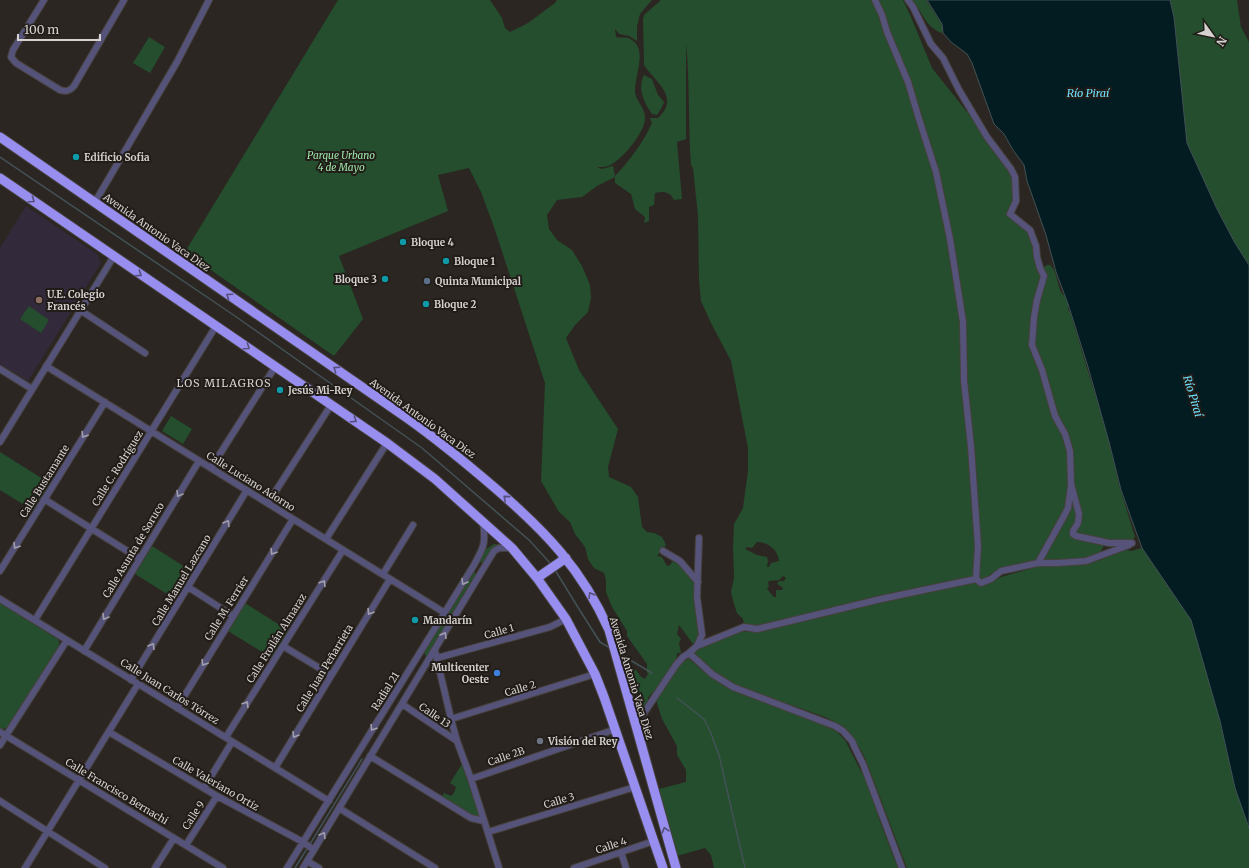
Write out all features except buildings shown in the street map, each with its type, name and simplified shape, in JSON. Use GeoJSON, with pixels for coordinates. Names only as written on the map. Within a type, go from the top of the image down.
{"type":"FeatureCollection","features":[{"type":"Feature","properties":{"kind":"highway","name":"Avenida Antonio Vaca Diez"},"geometry":{"type":"LineString","coordinates":[[0,137],[407,418],[444,445],[516,506],[543,532],[583,582],[598,607],[609,630],[676,868]]}},
{"type":"Feature","properties":{"kind":"highway"},"geometry":{"type":"LineString","coordinates":[[0,178],[387,443],[436,480],[483,520],[541,575],[566,619],[594,674],[616,729],[663,868]]}},
{"type":"Feature","properties":{"kind":"highway"},"geometry":{"type":"LineString","coordinates":[[541,575],[564,559]]}},
{"type":"Feature","properties":{"kind":"street"},"geometry":{"type":"LineString","coordinates":[[44,0],[13,50],[11,57],[16,63],[63,91],[70,90],[74,86],[122,1]]}},
{"type":"Feature","properties":{"kind":"street"},"geometry":{"type":"LineString","coordinates":[[95,202],[177,62],[208,0]]}},
{"type":"Feature","properties":{"kind":"street"},"geometry":{"type":"LineString","coordinates":[[875,0],[908,82],[936,172],[950,240],[963,322],[964,381],[971,447],[978,546],[976,579]]}},
{"type":"Feature","properties":{"kind":"street"},"geometry":{"type":"LineString","coordinates":[[908,0],[931,44],[943,58],[959,90],[987,138],[1011,169],[1014,177],[1016,201],[1010,214],[1030,230],[1036,246],[1040,268],[1044,276],[1036,300],[1032,345],[1042,370],[1055,416],[1065,434],[1070,451],[1071,484],[1068,508],[1038,563]]}},
{"type":"Feature","properties":{"kind":"street"},"geometry":{"type":"LineString","coordinates":[[0,442],[114,256]]}},
{"type":"Feature","properties":{"kind":"street"},"geometry":{"type":"LineString","coordinates":[[80,310],[145,353]]}},
{"type":"Feature","properties":{"kind":"street","name":"Calle C. Rodríguez"},"geometry":{"type":"LineString","coordinates":[[35,620],[216,326]]}},
{"type":"Feature","properties":{"kind":"street","name":"Calle Luciano Adorno"},"geometry":{"type":"LineString","coordinates":[[46,366],[445,613]]}},
{"type":"Feature","properties":{"kind":"street"},"geometry":{"type":"LineString","coordinates":[[211,468],[275,367]]}},
{"type":"Feature","properties":{"kind":"street"},"geometry":{"type":"LineString","coordinates":[[0,369],[32,389]]}},
{"type":"Feature","properties":{"kind":"street","name":"Calle Bustamante"},"geometry":{"type":"LineString","coordinates":[[0,571],[105,402]]}},
{"type":"Feature","properties":{"kind":"street"},"geometry":{"type":"LineString","coordinates":[[268,503],[330,405]]}},
{"type":"Feature","properties":{"kind":"street"},"geometry":{"type":"LineString","coordinates":[[326,539],[387,443]]}},
{"type":"Feature","properties":{"kind":"street","name":"Calle Asunta de Soruco"},"geometry":{"type":"LineString","coordinates":[[84,651],[199,461]]}},
{"type":"Feature","properties":{"kind":"street"},"geometry":{"type":"LineString","coordinates":[[636,725],[676,665],[683,657],[697,646],[744,627],[757,629],[881,599],[976,579],[981,582],[991,579],[1002,571],[1038,563],[1086,561],[1132,543],[1109,543],[1076,536],[1073,534],[1073,531],[1078,523],[1079,514],[1071,484]]}},
{"type":"Feature","properties":{"kind":"street","name":"Calle Manuel Lazcano"},"geometry":{"type":"LineString","coordinates":[[131,680],[247,490]]}},
{"type":"Feature","properties":{"kind":"street"},"geometry":{"type":"LineString","coordinates":[[44,499],[140,559]]}},
{"type":"Feature","properties":{"kind":"street","name":"Calle M. Ferrier"},"geometry":{"type":"LineString","coordinates":[[177,708],[293,519]]}},
{"type":"Feature","properties":{"kind":"street","name":"Radial 21"},"geometry":{"type":"LineString","coordinates":[[303,868],[307,861],[308,847],[329,801],[445,613],[483,548],[485,538],[483,520]]}},
{"type":"Feature","properties":{"kind":"street"},"geometry":{"type":"LineString","coordinates":[[383,574],[413,525]]}},
{"type":"Feature","properties":{"kind":"street"},"geometry":{"type":"LineString","coordinates":[[697,646],[702,634],[697,597],[699,538]]}},
{"type":"Feature","properties":{"kind":"street","name":"Radial 21"},"geometry":{"type":"LineString","coordinates":[[287,868],[308,847],[339,808],[353,782],[435,650],[494,551],[499,548],[512,548]]}},
{"type":"Feature","properties":{"kind":"street","name":"Calle Froilán Almaraz"},"geometry":{"type":"LineString","coordinates":[[226,738],[344,550]]}},
{"type":"Feature","properties":{"kind":"street"},"geometry":{"type":"LineString","coordinates":[[663,551],[680,561],[698,582]]}},
{"type":"Feature","properties":{"kind":"street"},"geometry":{"type":"LineString","coordinates":[[474,565],[482,570]]}},
{"type":"Feature","properties":{"kind":"street","name":"Calle Juan Peñarrieta"},"geometry":{"type":"LineString","coordinates":[[275,768],[390,579]]}},
{"type":"Feature","properties":{"kind":"street"},"geometry":{"type":"LineString","coordinates":[[188,587],[233,616]]}},
{"type":"Feature","properties":{"kind":"street","name":"Calle Juan Carlos Tórrez"},"geometry":{"type":"LineString","coordinates":[[0,599],[329,801]]}},
{"type":"Feature","properties":{"kind":"street","name":"Calle 1"},"geometry":{"type":"LineString","coordinates":[[437,658],[550,627],[566,619]]}},
{"type":"Feature","properties":{"kind":"street"},"geometry":{"type":"LineString","coordinates":[[0,745],[67,640]]}},
{"type":"Feature","properties":{"kind":"street"},"geometry":{"type":"LineString","coordinates":[[283,646],[331,675]]}},
{"type":"Feature","properties":{"kind":"street"},"geometry":{"type":"LineString","coordinates":[[435,650],[457,742],[471,779],[499,868]]}},
{"type":"Feature","properties":{"kind":"street"},"geometry":{"type":"LineString","coordinates":[[689,653],[712,674],[733,687],[835,726],[843,731],[852,741],[863,764],[902,868]]}},
{"type":"Feature","properties":{"kind":"street","name":"Calle 2"},"geometry":{"type":"LineString","coordinates":[[451,719],[594,674]]}},
{"type":"Feature","properties":{"kind":"street"},"geometry":{"type":"LineString","coordinates":[[25,868],[138,684]]}},
{"type":"Feature","properties":{"kind":"street","name":"Calle 13"},"geometry":{"type":"LineString","coordinates":[[402,704],[457,742]]}},
{"type":"Feature","properties":{"kind":"street","name":"Calle 2B"},"geometry":{"type":"LineString","coordinates":[[471,779],[616,729]]}},
{"type":"Feature","properties":{"kind":"street","name":"Calle Francisco Bernachi"},"geometry":{"type":"LineString","coordinates":[[0,732],[223,868]]}},
{"type":"Feature","properties":{"kind":"street","name":"Calle Valeriano Ortiz"},"geometry":{"type":"LineString","coordinates":[[109,732],[217,796],[308,847]]}},
{"type":"Feature","properties":{"kind":"street","name":"Calle 9"},"geometry":{"type":"LineString","coordinates":[[204,788],[232,742]]}},
{"type":"Feature","properties":{"kind":"street"},"geometry":{"type":"LineString","coordinates":[[370,756],[471,818],[484,821]]}},
{"type":"Feature","properties":{"kind":"street"},"geometry":{"type":"LineString","coordinates":[[344,777],[353,782]]}},
{"type":"Feature","properties":{"kind":"street","name":"Calle 3"},"geometry":{"type":"LineString","coordinates":[[488,832],[635,787]]}},
{"type":"Feature","properties":{"kind":"street","name":"Calle 9"},"geometry":{"type":"LineString","coordinates":[[186,845],[217,796]]}},
{"type":"Feature","properties":{"kind":"street"},"geometry":{"type":"LineString","coordinates":[[0,801],[105,868]]}},
{"type":"Feature","properties":{"kind":"street"},"geometry":{"type":"LineString","coordinates":[[339,808],[425,865],[435,868]]}},
{"type":"Feature","properties":{"kind":"street","name":"Calle 9"},"geometry":{"type":"LineString","coordinates":[[155,868],[174,838]]}},
{"type":"Feature","properties":{"kind":"street","name":"Calle 4"},"geometry":{"type":"LineString","coordinates":[[574,868],[654,841]]}},
{"type":"Feature","properties":{"kind":"street"},"geometry":{"type":"LineString","coordinates":[[621,852],[626,868]]}},
{"type":"Feature","properties":{"kind":"street"},"geometry":{"type":"LineString","coordinates":[[307,861],[319,868]]}},
{"type":"Feature","properties":{"kind":"shaded area","name":"U.E. Colegio Francés"},"geometry":{"type":"Polygon","coordinates":[[[26,206],[97,254],[101,263],[28,381],[0,364],[0,248],[26,206]]]}},
{"type":"Feature","properties":{"kind":"green space","name":"Parque Urbano 4 de Mayo"},"geometry":{"type":"Polygon","coordinates":[[[338,0],[490,0],[502,18],[505,28],[510,32],[528,23],[557,0],[652,0],[640,14],[637,26],[637,41],[629,36],[619,34],[615,29],[616,37],[628,38],[635,42],[638,48],[640,54],[635,92],[644,111],[645,117],[642,129],[628,150],[617,161],[609,166],[597,167],[602,169],[613,166],[615,176],[645,137],[652,123],[650,118],[658,118],[667,103],[667,96],[664,90],[644,65],[644,15],[661,0],[873,0],[902,74],[930,160],[943,212],[961,324],[976,563],[973,568],[973,577],[757,628],[744,625],[743,619],[737,613],[731,592],[734,578],[734,524],[743,508],[748,471],[748,448],[731,361],[701,301],[699,280],[698,216],[690,150],[686,43],[686,139],[677,142],[682,199],[674,200],[666,192],[655,193],[654,205],[649,207],[649,221],[644,223],[645,217],[635,209],[631,194],[615,183],[615,177],[597,186],[582,197],[557,200],[547,215],[549,229],[557,240],[572,250],[582,266],[590,285],[591,298],[588,312],[575,325],[566,338],[579,370],[618,429],[608,467],[609,477],[631,487],[638,497],[642,527],[647,532],[654,533],[662,537],[666,545],[657,556],[662,557],[667,566],[672,562],[677,561],[695,582],[699,634],[695,644],[693,644],[679,625],[677,634],[681,639],[679,643],[681,653],[677,653],[676,662],[655,692],[648,698],[649,703],[644,710],[636,696],[635,687],[628,678],[625,669],[628,666],[636,670],[641,677],[645,679],[648,674],[647,664],[627,636],[627,631],[612,607],[606,592],[606,580],[604,573],[594,568],[588,559],[585,547],[575,534],[570,522],[559,512],[541,481],[545,383],[494,227],[481,192],[469,168],[438,175],[448,211],[339,256],[363,319],[334,356],[185,252],[338,0]],[[757,542],[752,548],[747,547],[745,549],[757,555],[767,557],[767,567],[769,567],[771,563],[779,561],[777,553],[772,547],[765,543],[757,542]],[[783,576],[779,580],[769,581],[768,583],[769,586],[767,589],[774,597],[776,597],[776,590],[782,590],[783,588],[777,584],[779,581],[784,581],[786,578],[783,576]]]}},
{"type":"Feature","properties":{"kind":"green space"},"geometry":{"type":"Polygon","coordinates":[[[876,0],[903,0],[932,68],[979,127],[1010,171],[1013,177],[1014,200],[1008,212],[1028,230],[1042,276],[1031,346],[1064,433],[1070,462],[1067,505],[1039,560],[999,571],[991,574],[983,580],[979,578],[965,380],[965,344],[937,170],[876,0]]]}},
{"type":"Feature","properties":{"kind":"green space"},"geometry":{"type":"Polygon","coordinates":[[[908,0],[926,0],[942,25],[942,32],[941,33],[930,25],[917,7],[908,0]]]}},
{"type":"Feature","properties":{"kind":"green space"},"geometry":{"type":"Polygon","coordinates":[[[1170,0],[1237,0],[1241,27],[1249,42],[1249,265],[1235,243],[1217,209],[1187,143],[1174,17],[1170,0]]]}},
{"type":"Feature","properties":{"kind":"green space"},"geometry":{"type":"Polygon","coordinates":[[[149,37],[165,47],[150,73],[133,63],[149,37]]]}},
{"type":"Feature","properties":{"kind":"green space"},"geometry":{"type":"Polygon","coordinates":[[[644,75],[652,79],[658,95],[664,102],[657,115],[652,114],[642,95],[641,85],[644,75]]]}},
{"type":"Feature","properties":{"kind":"green space"},"geometry":{"type":"Polygon","coordinates":[[[1050,265],[1054,270],[1061,292],[1068,301],[1068,310],[1070,312],[1107,434],[1119,485],[1135,537],[1131,541],[1120,542],[1074,535],[1078,523],[1065,426],[1057,416],[1034,345],[1037,309],[1044,267],[1050,265]]]}},
{"type":"Feature","properties":{"kind":"green space"},"geometry":{"type":"Polygon","coordinates":[[[29,306],[49,320],[41,333],[20,319],[29,306]]]}},
{"type":"Feature","properties":{"kind":"green space"},"geometry":{"type":"Polygon","coordinates":[[[171,416],[192,429],[183,444],[162,431],[171,416]]]}},
{"type":"Feature","properties":{"kind":"green space"},"geometry":{"type":"Polygon","coordinates":[[[0,452],[51,484],[34,511],[0,490],[0,452]]]}},
{"type":"Feature","properties":{"kind":"green space"},"geometry":{"type":"Polygon","coordinates":[[[1071,490],[1078,515],[1072,531],[1104,544],[1101,551],[1095,556],[1087,559],[1042,561],[1067,514],[1071,490]]]}},
{"type":"Feature","properties":{"kind":"green space"},"geometry":{"type":"Polygon","coordinates":[[[494,544],[502,545],[491,550],[483,563],[480,562],[479,560],[486,549],[494,544]]]}},
{"type":"Feature","properties":{"kind":"green space"},"geometry":{"type":"Polygon","coordinates":[[[152,546],[193,572],[175,599],[135,574],[152,546]]]}},
{"type":"Feature","properties":{"kind":"green space"},"geometry":{"type":"Polygon","coordinates":[[[1142,548],[1191,620],[1220,721],[1235,788],[1249,828],[1249,868],[907,868],[865,758],[849,733],[838,724],[825,717],[726,681],[696,657],[694,650],[742,631],[751,632],[972,582],[982,586],[1001,577],[1039,566],[1077,565],[1101,560],[1124,549],[1131,551],[1142,548]]]}},
{"type":"Feature","properties":{"kind":"green space"},"geometry":{"type":"Polygon","coordinates":[[[473,572],[475,572],[476,575],[426,657],[424,652],[473,572]]]}},
{"type":"Feature","properties":{"kind":"green space"},"geometry":{"type":"Polygon","coordinates":[[[0,603],[59,640],[59,648],[9,727],[1,730],[0,729],[0,603]]]}},
{"type":"Feature","properties":{"kind":"green space"},"geometry":{"type":"Polygon","coordinates":[[[245,603],[289,631],[272,658],[228,631],[245,603]]]}},
{"type":"Feature","properties":{"kind":"green space"},"geometry":{"type":"Polygon","coordinates":[[[689,659],[722,685],[741,694],[828,727],[836,731],[845,740],[866,781],[898,868],[714,868],[711,855],[705,848],[677,856],[659,789],[686,782],[686,770],[677,755],[677,746],[662,719],[656,700],[684,660],[689,659]]]}},
{"type":"Feature","properties":{"kind":"green space"},"geometry":{"type":"Polygon","coordinates":[[[462,764],[479,814],[477,818],[441,798],[444,793],[451,796],[454,793],[456,787],[450,783],[462,764]]]}},
{"type":"Feature","properties":{"kind":"water","name":"Río Piraí"},"geometry":{"type":"Polygon","coordinates":[[[927,0],[1170,0],[1174,17],[1187,143],[1217,209],[1235,243],[1249,265],[1249,828],[1235,788],[1220,721],[1191,620],[1142,548],[1121,490],[1088,367],[1056,272],[1046,235],[1027,181],[1024,165],[1004,134],[994,124],[972,63],[967,54],[951,42],[943,33],[942,24],[927,0]]]}},
{"type":"Feature","properties":{"kind":"waterway"},"geometry":{"type":"LineString","coordinates":[[0,157],[235,316],[422,448],[529,540],[551,564]]}},
{"type":"Feature","properties":{"kind":"waterway"},"geometry":{"type":"LineString","coordinates":[[555,570],[600,642],[610,648]]}},
{"type":"Feature","properties":{"kind":"waterway"},"geometry":{"type":"LineString","coordinates":[[620,654],[652,673]]}},
{"type":"Feature","properties":{"kind":"waterway"},"geometry":{"type":"LineString","coordinates":[[677,698],[704,719],[710,731],[719,755],[745,868]]}},
{"type":"Feature","properties":{"kind":"waterway"},"geometry":{"type":"LineString","coordinates":[[310,844],[362,759]]}},
{"type":"Feature","properties":{"kind":"waterway"},"geometry":{"type":"LineString","coordinates":[[295,868],[308,847]]}},
{"type":"Feature","properties":{"kind":"place","name":"Edificio Sofia"},"geometry":{"type":"Point","coordinates":[76,157]}},
{"type":"Feature","properties":{"kind":"place","name":"Bloque 4"},"geometry":{"type":"Point","coordinates":[403,242]}},
{"type":"Feature","properties":{"kind":"place","name":"Bloque 1"},"geometry":{"type":"Point","coordinates":[446,261]}},
{"type":"Feature","properties":{"kind":"place","name":"Bloque 3"},"geometry":{"type":"Point","coordinates":[385,279]}},
{"type":"Feature","properties":{"kind":"place","name":"Quinta Municipal"},"geometry":{"type":"Point","coordinates":[427,281]}},
{"type":"Feature","properties":{"kind":"place","name":"U.E. Colegio Francés"},"geometry":{"type":"Point","coordinates":[39,300]}},
{"type":"Feature","properties":{"kind":"place","name":"Bloque 2"},"geometry":{"type":"Point","coordinates":[426,304]}},
{"type":"Feature","properties":{"kind":"place","name":"Jesús Mi-Rey"},"geometry":{"type":"Point","coordinates":[280,390]}},
{"type":"Feature","properties":{"kind":"place","name":"Mandarín"},"geometry":{"type":"Point","coordinates":[415,620]}},
{"type":"Feature","properties":{"kind":"place","name":"Multicenter Oeste"},"geometry":{"type":"Point","coordinates":[497,673]}},
{"type":"Feature","properties":{"kind":"place","name":"Visión del Rey"},"geometry":{"type":"Point","coordinates":[540,741]}},
{"type":"Feature","properties":{"kind":"district","name":"LOS MILAGROS"},"geometry":{"type":"Point","coordinates":[224,383]}}]}
